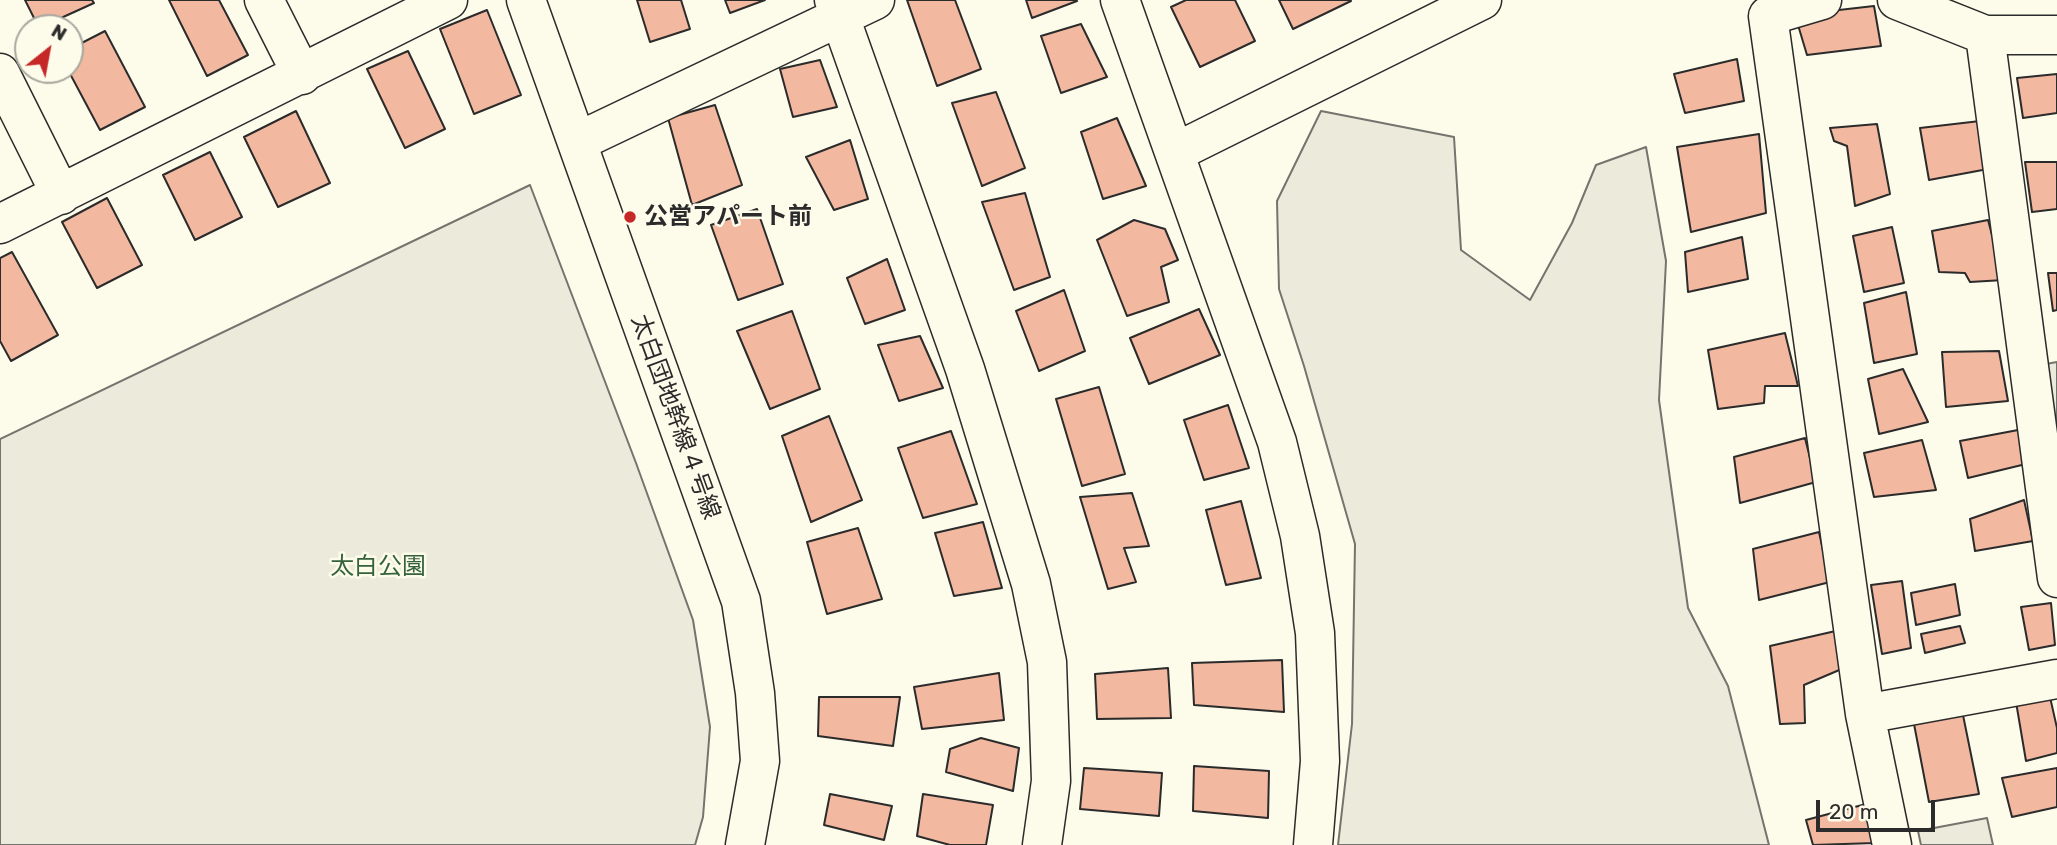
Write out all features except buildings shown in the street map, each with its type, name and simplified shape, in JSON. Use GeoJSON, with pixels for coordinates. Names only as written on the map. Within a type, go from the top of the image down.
{"type":"FeatureCollection","features":[{"type":"Feature","properties":{"kind":"street"},"geometry":{"type":"LineString","coordinates":[[264,0],[302,75]]}},
{"type":"Feature","properties":{"kind":"street"},"geometry":{"type":"LineString","coordinates":[[0,224],[448,0]]}},
{"type":"Feature","properties":{"kind":"street","name":"太白団地幹線４号線"},"geometry":{"type":"LineString","coordinates":[[526,0],[741,601],[755,693],[760,761],[745,845]]}},
{"type":"Feature","properties":{"kind":"street"},"geometry":{"type":"LineString","coordinates":[[577,142],[837,9],[875,0]]}},
{"type":"Feature","properties":{"kind":"street"},"geometry":{"type":"LineString","coordinates":[[1120,0],[1278,442],[1300,536],[1315,633],[1320,761],[1313,845]]}},
{"type":"Feature","properties":{"kind":"street"},"geometry":{"type":"LineString","coordinates":[[1176,152],[1482,0]]}},
{"type":"Feature","properties":{"kind":"street"},"geometry":{"type":"LineString","coordinates":[[1822,0],[1768,16],[1865,714],[1892,845]]}},
{"type":"Feature","properties":{"kind":"street"},"geometry":{"type":"LineString","coordinates":[[1897,0],[1985,35],[2057,35]]}},
{"type":"Feature","properties":{"kind":"street"},"geometry":{"type":"LineString","coordinates":[[837,9],[965,369],[1031,584],[1047,662],[1051,780],[1042,845]]}},
{"type":"Feature","properties":{"kind":"street"},"geometry":{"type":"LineString","coordinates":[[1985,35],[2057,578]]}},
{"type":"Feature","properties":{"kind":"street"},"geometry":{"type":"LineString","coordinates":[[0,73],[61,195]]}},
{"type":"Feature","properties":{"kind":"street"},"geometry":{"type":"LineString","coordinates":[[1865,714],[2057,679]]}},
{"type":"Feature","properties":{"kind":"green space"},"geometry":{"type":"Polygon","coordinates":[[[1321,111],[1454,137],[1461,250],[1530,300],[1572,223],[1596,165],[1646,147],[1666,261],[1659,400],[1688,608],[1728,686],[1769,845],[1338,845],[1352,724],[1355,544],[1279,289],[1277,201],[1321,111]]]}},
{"type":"Feature","properties":{"kind":"green space","name":"太白公園"},"geometry":{"type":"Polygon","coordinates":[[[530,185],[693,620],[710,727],[703,817],[695,845],[0,845],[0,439],[530,185]]]}},
{"type":"Feature","properties":{"kind":"shaded area"},"geometry":{"type":"Polygon","coordinates":[[[2057,362],[2057,431],[2046,364],[2057,362]]]}},
{"type":"Feature","properties":{"kind":"shaded area"},"geometry":{"type":"Polygon","coordinates":[[[1987,818],[1993,845],[1921,845],[1918,831],[1987,818]]]}},
{"type":"Feature","properties":{"kind":"place","name":"公営アパート前"},"geometry":{"type":"Point","coordinates":[630,217]}}]}
